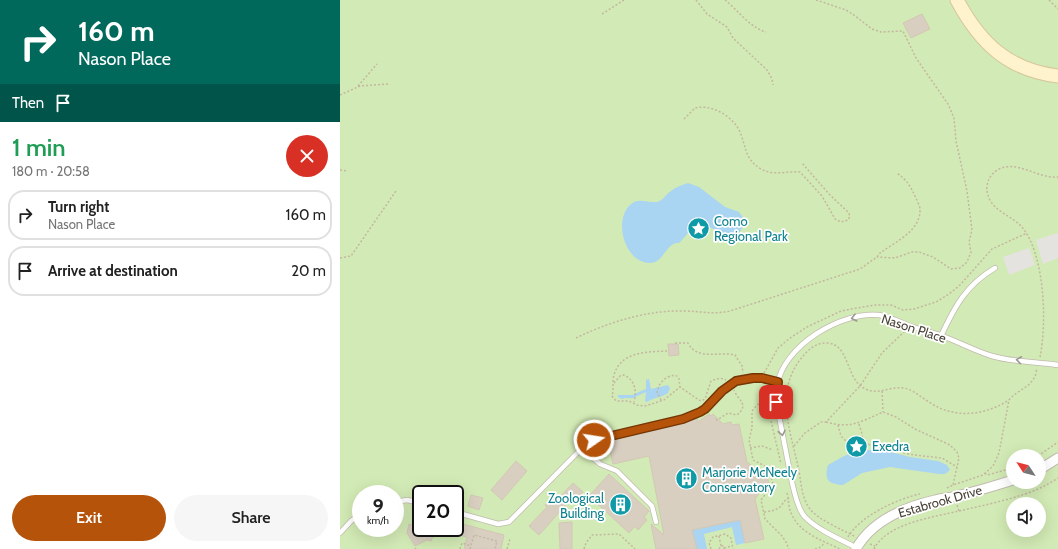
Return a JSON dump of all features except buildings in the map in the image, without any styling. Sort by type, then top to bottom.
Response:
[{"type":"main road","points":[[957,0],[973,27],[994,50],[1018,65],[1034,71],[1058,76]]},
{"type":"street","points":[[1046,466],[1058,458]]},
{"type":"street","name":"Estabrook Drive","points":[[858,546],[874,527],[893,514],[914,505],[955,497],[1006,482]]},
{"type":"lane","points":[[941,336],[963,296],[981,276],[995,268]]},
{"type":"lane","name":"Nason Place","points":[[858,546],[832,535],[812,523],[804,516],[799,508],[776,402],[778,382],[784,368],[791,356],[801,345],[817,333],[835,323],[860,316],[878,315],[892,318],[993,357],[1058,365]]},
{"type":"lane","points":[[594,440],[683,419],[700,412],[731,384],[744,379],[762,378],[778,382]]},
{"type":"lane","points":[[464,515],[498,524],[509,522],[582,448],[600,464],[617,471],[652,506],[656,522]]},
{"type":"lane","points":[[340,533],[352,520]]},
{"type":"path","points":[[602,14],[624,0]]},
{"type":"path","points":[[696,0],[707,14],[727,27],[733,38],[768,70],[773,85]]},
{"type":"path","points":[[725,0],[753,25],[766,32]]},
{"type":"path","points":[[816,0],[846,10],[872,30],[885,32],[903,31],[916,58],[948,104],[954,118],[956,141],[967,191],[972,230],[969,242],[971,252],[967,262],[960,268],[951,269],[933,256],[919,252],[912,252],[895,258],[877,257]]},
{"type":"path","points":[[1049,0],[1058,9]]},
{"type":"path","points":[[356,88],[377,64]]},
{"type":"path","points":[[340,96],[360,86],[388,84]]},
{"type":"path","points":[[684,119],[695,108],[706,106],[717,110],[739,130],[747,156],[756,166],[771,173],[788,171],[800,172],[822,196],[835,219],[841,222],[848,220],[850,216],[848,212],[829,194],[802,163]]},
{"type":"path","points":[[875,546],[858,546],[809,508],[804,497],[785,399],[792,371],[798,361],[807,352],[822,342],[830,343],[836,345],[841,350],[854,379],[860,386],[870,390],[882,391],[902,388],[920,395],[941,409],[954,413],[971,414],[995,409],[1009,400],[1015,393],[1025,388],[1034,378],[1039,363],[1044,299],[1039,268],[1027,233],[1012,218],[994,206],[989,199],[986,189],[988,180],[992,174],[999,169],[1008,167],[1017,167],[1037,174],[1058,177]]},
{"type":"path","points":[[340,170],[348,171]]},
{"type":"path","points":[[576,338],[604,325],[651,314],[684,311],[711,314],[730,311],[860,269],[911,231],[918,222],[920,209],[918,203],[909,184],[897,173]]},
{"type":"path","points":[[340,258],[352,256],[396,191]]},
{"type":"path","points":[[782,468],[762,378],[778,348],[807,326],[841,311],[875,305],[891,305],[903,310],[914,309],[936,302],[959,286],[992,249],[1027,233]]},
{"type":"path","points":[[794,446],[805,433],[817,425],[826,422],[860,386],[882,353],[911,326]]},
{"type":"path","points":[[675,343],[688,343],[700,354],[709,355],[719,353],[735,355],[742,366],[744,379]]},
{"type":"path","points":[[667,351],[632,354],[620,364],[615,371],[613,377],[614,383],[612,396],[616,401],[629,400],[641,406],[667,398],[680,387]]},
{"type":"path","points":[[614,383],[620,376],[624,375],[630,378],[635,387],[636,397],[633,403]]},
{"type":"path","points":[[661,400],[657,392],[661,382],[674,375],[678,377],[680,381],[680,387]]},
{"type":"path","points":[[680,387],[701,401],[705,399],[711,381],[716,379],[724,379],[731,384],[735,394],[742,401],[742,409],[737,416],[728,413],[717,420],[716,419]]},
{"type":"path","points":[[882,391],[883,412]]},
{"type":"path","points":[[766,400],[752,410],[753,422],[750,448],[753,460],[769,468],[773,484],[761,500],[765,519],[782,536],[789,549]]},
{"type":"path","points":[[826,422],[838,425],[858,424],[883,412],[896,417],[915,429],[950,445],[956,452],[959,458],[953,485],[985,473],[998,459],[1009,400]]},
{"type":"path","points":[[858,424],[863,441]]},
{"type":"path","points":[[838,425],[841,436],[849,444],[854,440],[863,441],[872,446],[914,455],[942,458],[958,467]]},
{"type":"path","points":[[1046,450],[1058,442]]},
{"type":"path","points":[[750,448],[762,446],[773,450]]},
{"type":"path","points":[[985,473],[988,475],[1006,470]]},
{"type":"path","points":[[768,477],[783,474],[784,480]]},
{"type":"path","points":[[874,549],[875,546],[886,536],[924,518],[959,511],[1024,494],[1044,487],[1058,478]]},
{"type":"path","points":[[787,492],[791,514],[795,521],[807,532],[840,549]]},
{"type":"path","points":[[764,512],[775,510],[788,498]]},
{"type":"path","points":[[470,549],[474,534],[497,541],[495,549]]},
{"type":"path","points":[[584,549],[586,543],[592,535],[618,534],[635,549]]},
{"type":"path","points":[[711,549],[709,543],[713,537],[725,534],[731,538],[733,549]]},
{"type":"path","points":[[815,549],[819,548],[832,535]]},
{"type":"path","points":[[719,536],[721,546],[719,549]]},
{"type":"path","points":[[507,549],[510,539]]},
{"type":"path","points":[[460,549],[462,543],[471,546]]},
{"type":"path","points":[[721,546],[724,548],[732,546]]},
{"type":"green space","name":"Como Regional Park","points":[[340,0],[1058,0],[1058,549],[340,549]]},
{"type":"shaded area","points":[[1058,233],[1058,258],[1043,264],[1036,240]]},
{"type":"shaded area","points":[[1029,248],[1035,265],[1009,275],[1003,257]]},
{"type":"water","points":[[688,183],[699,187],[725,207],[739,212],[745,220],[740,231],[735,236],[724,236],[706,225],[700,224],[691,229],[679,243],[671,246],[659,260],[650,263],[641,261],[628,249],[624,240],[622,221],[625,212],[630,205],[636,201],[657,202],[663,199],[669,192]]},
{"type":"water","points":[[649,379],[651,389],[668,385],[670,388],[668,393],[647,402],[645,401],[646,392],[633,398],[622,399],[618,397],[618,395],[632,395],[646,389],[646,380]]},
{"type":"water","points":[[859,450],[883,450],[910,457],[938,461],[947,465],[950,470],[945,474],[939,474],[890,467],[862,473],[843,485],[834,484],[828,480],[828,465]]},
{"type":"water","points":[[737,503],[745,543],[736,545],[732,527],[704,534],[707,549],[697,549],[690,521],[696,520],[698,529],[734,521]]},
{"type":"place","name":"Como Regional Park","points":[[699,228]]},
{"type":"place","name":"Exedra","points":[[857,446]]},
{"type":"place","name":"Marjorie McNeely Conservatory","points":[[686,479]]},
{"type":"place","name":"Zoological Building","points":[[620,505]]},
{"type":"route","points":[[594,440],[683,419],[705,409],[731,384],[744,379],[762,378],[778,382],[776,402]]}]
